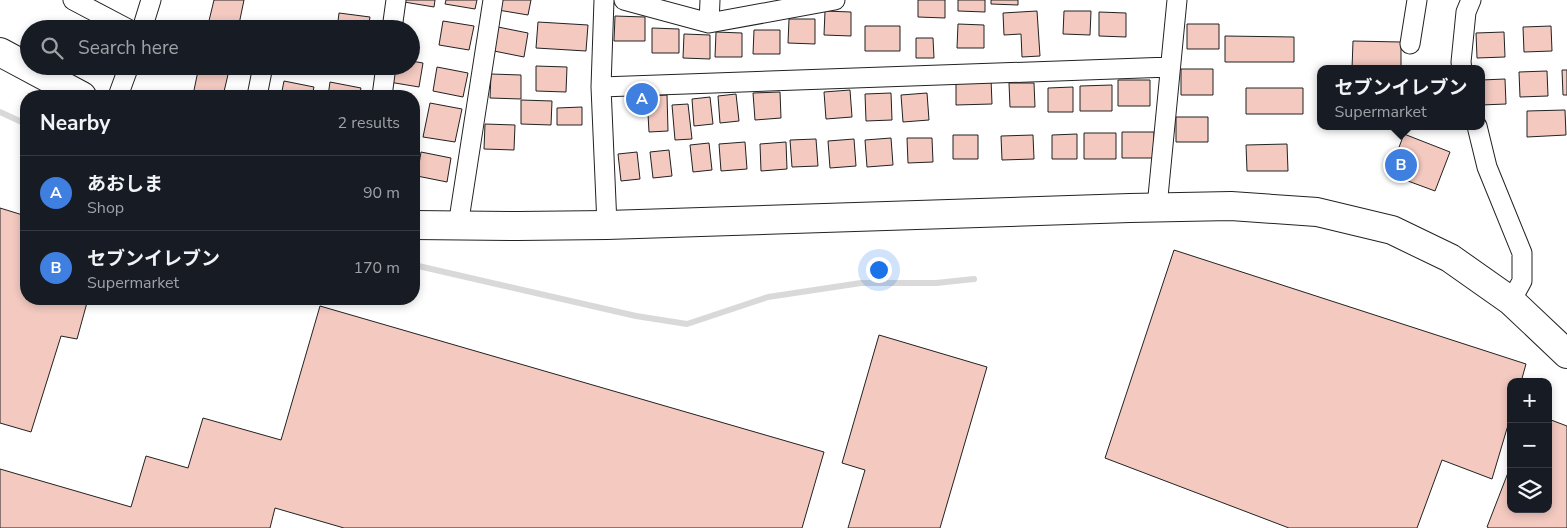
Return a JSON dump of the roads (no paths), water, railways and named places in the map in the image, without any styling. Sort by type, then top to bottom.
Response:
[{"type":"street","points":[[73,0],[111,20]]},
{"type":"street","points":[[145,20],[151,0]]},
{"type":"street","points":[[393,20],[396,0]]},
{"type":"street","points":[[458,226],[492,0]]},
{"type":"street","points":[[604,0],[601,87],[607,225]]},
{"type":"street","points":[[624,0],[710,23],[829,1]]},
{"type":"street","points":[[710,0],[710,23]]},
{"type":"street","points":[[1157,207],[1177,0]]},
{"type":"street","points":[[1410,44],[1417,0]]},
{"type":"street","points":[[1461,65],[1466,12],[1471,0]]},
{"type":"street","points":[[0,52],[20,63]]},
{"type":"street","points":[[601,87],[1170,67]]},
{"type":"street","points":[[43,75],[71,90]]},
{"type":"street","points":[[120,90],[126,75]]},
{"type":"street","points":[[258,90],[261,75]]},
{"type":"street","points":[[383,90],[385,75]]},
{"type":"street","points":[[1478,130],[1487,167],[1522,253],[1522,281],[1511,301]]},
{"type":"street","points":[[420,225],[607,225],[1157,207],[1231,206],[1310,212],[1392,230],[1450,258],[1511,301],[1567,354]]},
{"type":"waterway","points":[[0,112],[20,121]]},
{"type":"waterway","points":[[420,266],[636,316],[687,324],[768,297],[861,283],[936,283],[974,279]]},
{"type":"place","name":"あおしま","points":[[642,99]]},
{"type":"place","name":"セブンイレブン","points":[[1401,165]]}]
